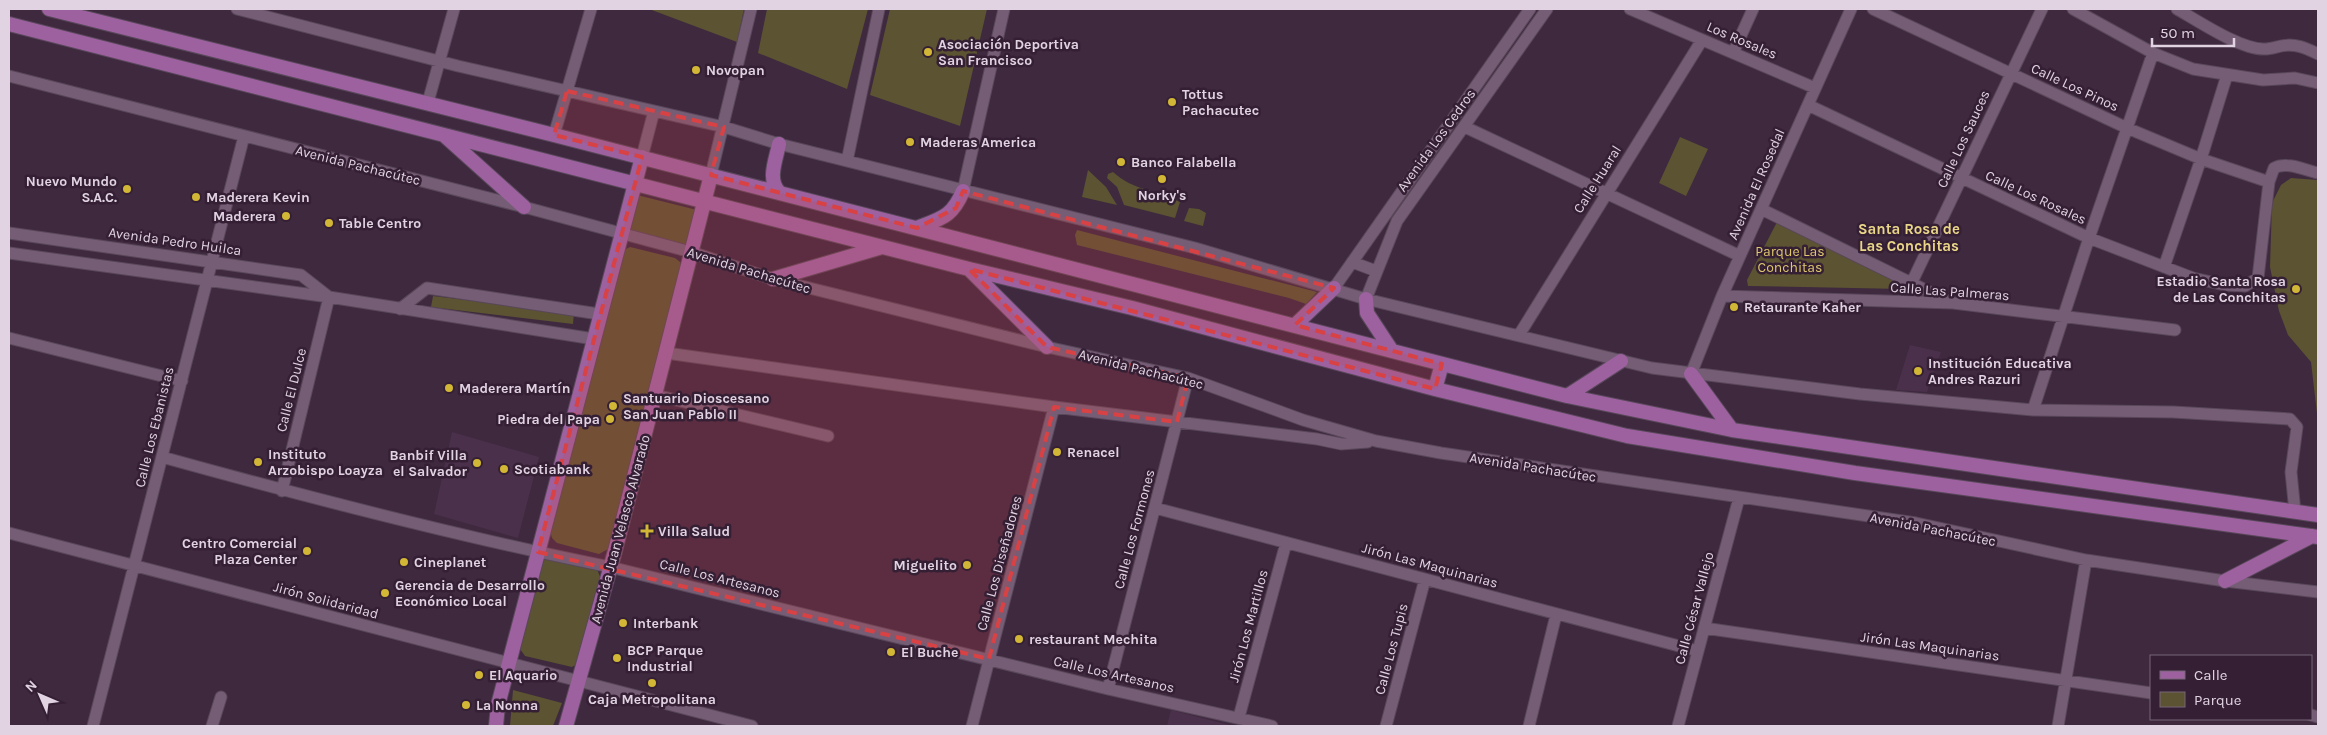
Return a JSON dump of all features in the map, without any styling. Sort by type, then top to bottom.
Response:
[{"type":"main road","points":[[50,9],[428,102],[1567,396],[1732,430],[2318,515]]},
{"type":"main road","points":[[9,24],[705,202],[1132,308],[1435,389],[1627,436],[1936,484],[2315,537]]},
{"type":"main road","points":[[442,134],[524,207]]},
{"type":"main road","points":[[779,144],[772,178],[774,186],[779,192]]},
{"type":"main road","points":[[496,726],[498,704],[599,314],[642,157]]},
{"type":"main road","name":"Avenida Juan Velasco Alvarado","points":[[566,726],[610,567],[711,175]]},
{"type":"main road","points":[[917,228],[944,217],[956,208],[963,191]]},
{"type":"main road","points":[[773,279],[884,246]]},
{"type":"main road","points":[[969,268],[1047,347]]},
{"type":"main road","points":[[1295,325],[1334,288]]},
{"type":"main road","points":[[1366,299],[1366,313],[1392,351]]},
{"type":"main road","points":[[1567,396],[1621,361]]},
{"type":"main road","points":[[1435,389],[1442,364]]},
{"type":"main road","points":[[1691,374],[1732,430]]},
{"type":"main road","points":[[1936,484],[1940,460]]},
{"type":"main road","points":[[2225,581],[2315,537]]},
{"type":"street","points":[[237,9],[439,61],[724,127],[779,144],[1160,239],[1334,288],[1366,299],[1652,368],[1860,394],[2033,410],[2173,412],[2290,419],[2295,422],[2296,427],[2291,472],[2294,512]]},
{"type":"street","points":[[428,102],[454,9]]},
{"type":"street","points":[[554,135],[591,9]]},
{"type":"street","name":"Avenida Juan Velasco Alvarado","points":[[711,175],[751,9]]},
{"type":"street","points":[[847,161],[879,9]]},
{"type":"street","points":[[963,191],[1004,9]]},
{"type":"street","name":"Avenida Los Cedros","points":[[1334,288],[1530,9]]},
{"type":"street","name":"Avenida Los Cedros","points":[[1366,299],[1397,220],[1548,9]]},
{"type":"street","name":"Los Rosales","points":[[1630,9],[1646,12],[1702,40],[1815,88]]},
{"type":"street","points":[[1733,53],[1753,9]]},
{"type":"street","name":"Avenida El Rosedal","points":[[1691,374],[1722,296],[1851,9]]},
{"type":"street","name":"Calle Los Pinos","points":[[1873,9],[2127,128],[2201,160],[2269,182]]},
{"type":"street","name":"Calle Los Sauces","points":[[1912,282],[2042,9]]},
{"type":"street","points":[[2073,9],[2153,53],[2193,69],[2263,80],[2296,78],[2318,83]]},
{"type":"street","points":[[2177,9],[2224,36],[2249,45],[2265,49],[2284,45],[2301,46],[2318,54]]},
{"type":"street","name":"Calle Huaral","points":[[1519,335],[1702,40]]},
{"type":"street","points":[[2033,410],[2088,238],[2153,53]]},
{"type":"street","points":[[2164,267],[2201,160],[2227,75]]},
{"type":"street","name":"Avenida Pachacútec","points":[[9,76],[524,207],[691,252],[773,279],[1047,347],[1188,378],[1304,420],[1376,441],[1441,453],[1739,498],[1916,522],[2086,560],[2225,581],[2318,592]]},
{"type":"street","name":"Calle Los Rosales","points":[[1808,105],[2088,238],[2193,278],[2225,285],[2245,286],[2258,278],[2269,182]]},
{"type":"street","points":[[642,157],[654,111]]},
{"type":"street","points":[[1465,127],[1740,256]]},
{"type":"street","name":"Calle Los Ebanistas","points":[[93,726],[244,136]]},
{"type":"street","points":[[2269,182],[2274,168],[2281,165],[2318,173]]},
{"type":"street","points":[[1761,209],[1953,303]]},
{"type":"street","name":"Avenida Pedro Huilca","points":[[9,233],[301,275],[329,298]]},
{"type":"street","points":[[9,253],[594,338]]},
{"type":"street","points":[[1352,262],[1376,271]]},
{"type":"street","points":[[400,309],[427,288],[599,314]]},
{"type":"street","name":"Calle Las Palmeras","points":[[1722,296],[1953,303],[2175,330]]},
{"type":"street","name":"Calle El Dulce","points":[[282,490],[329,298]]},
{"type":"street","points":[[9,338],[182,381]]},
{"type":"street","points":[[666,354],[1054,407],[1317,439],[1341,444],[1376,441]]},
{"type":"street","name":"Calle Los Formones","points":[[1108,688],[1188,378]]},
{"type":"street","points":[[655,395],[828,436]]},
{"type":"street","name":"Calle Los Diseñadores","points":[[972,726],[1054,407]]},
{"type":"street","name":"Calle Los Artesanos","points":[[162,458],[282,490],[538,552],[610,567],[1272,726]]},
{"type":"street","name":"Calle César Vallejo","points":[[1678,726],[1739,498]]},
{"type":"street","name":"Jirón Las Maquinarias","points":[[1155,508],[1698,651]]},
{"type":"street","name":"Jirón Solidaridad","points":[[9,533],[752,726]]},
{"type":"street","name":"Jirón Los Martillos","points":[[1238,717],[1286,543]]},
{"type":"street","points":[[2058,726],[2086,560]]},
{"type":"street","name":"Calle Los Tupis","points":[[1386,726],[1426,580]]},
{"type":"street","points":[[1529,726],[1556,615]]},
{"type":"street","name":"Jirón Las Maquinarias","points":[[1704,628],[2150,693]]},
{"type":"street","points":[[212,726],[221,697]]},
{"type":"street","points":[[492,726],[498,704]]},
{"type":"highlighted area","points":[[567,91],[724,127],[711,175],[917,228],[956,208],[963,191],[1334,288],[1295,325],[1442,364],[1435,389],[969,269],[1047,347],[1188,378],[1177,422],[1054,407],[989,659],[538,552],[642,157],[554,135]]},
{"type":"shaded area","name":"Institución Educativa Andres Razuri","points":[[1910,345],[1941,352],[1927,392],[1896,390]]},
{"type":"shaded area","points":[[452,432],[539,457],[518,538],[434,514]]},
{"type":"shaded area","points":[[1171,710],[1233,726],[1167,726]]},
{"type":"green space","points":[[649,9],[744,9],[737,42]]},
{"type":"green space","points":[[767,9],[868,9],[847,89],[758,53]]},
{"type":"green space","name":"Asociación Deportiva San Francisco","points":[[890,9],[987,9],[960,126],[870,95]]},
{"type":"green space","points":[[1680,137],[1708,149],[1686,196],[1659,183]]},
{"type":"green space","points":[[1088,170],[1106,187],[1117,205],[1082,197]]},
{"type":"green space","points":[[1113,172],[1129,183],[1180,202],[1175,218],[1124,205],[1117,187],[1107,178],[1108,174]]},
{"type":"green space","name":"Estadio Santa Rosa de Las Conchitas","points":[[2291,178],[2318,180],[2318,422],[2311,362],[2288,335],[2279,311],[2270,267],[2272,203],[2281,185]]},
{"type":"green space","points":[[637,195],[697,210],[688,246],[627,231]]},
{"type":"green space","points":[[1189,208],[1199,209],[1206,213],[1203,226],[1184,221]]},
{"type":"green space","name":"Parque Las Conchitas","points":[[1777,222],[1905,283],[1902,289],[1748,286],[1747,280]]},
{"type":"green space","points":[[1077,230],[1317,292],[1306,304],[1289,298],[1077,245],[1075,235]]},
{"type":"green space","points":[[630,247],[675,258],[680,262],[681,270],[610,548],[599,554],[557,543],[552,538],[550,531],[624,250]]},
{"type":"green space","points":[[433,296],[574,313],[573,324],[431,307]]},
{"type":"green space","points":[[546,558],[597,569],[601,579],[577,664],[572,667],[525,656],[520,649],[540,565]]},
{"type":"green space","points":[[513,690],[562,703],[553,726],[510,726]]},
{"type":"place","name":"Asociación Deportiva San Francisco","points":[[928,52]]},
{"type":"place","name":"Novopan","points":[[696,70]]},
{"type":"place","name":"Tottus Pachacutec","points":[[1172,102]]},
{"type":"place","name":"Maderas America","points":[[910,142]]},
{"type":"place","name":"Banco Falabella","points":[[1121,162]]},
{"type":"place","name":"Norky's","points":[[1162,179]]},
{"type":"place","name":"Nuevo Mundo S.A.C.","points":[[127,189]]},
{"type":"place","name":"Maderera Kevin","points":[[196,197]]},
{"type":"place","name":"Maderera","points":[[286,216]]},
{"type":"place","name":"Table Centro","points":[[329,223]]},
{"type":"place","name":"Estadio Santa Rosa de Las Conchitas","points":[[2296,289]]},
{"type":"place","name":"Retaurante Kaher","points":[[1734,307]]},
{"type":"place","name":"Institución Educativa Andres Razuri","points":[[1918,371]]},
{"type":"place","name":"Maderera Martín","points":[[449,388]]},
{"type":"place","name":"Santuario Dioscesano San Juan Pablo II","points":[[613,406]]},
{"type":"place","name":"Piedra del Papa","points":[[610,419]]},
{"type":"place","name":"Renacel","points":[[1057,452]]},
{"type":"place","name":"Instituto Arzobispo Loayza","points":[[258,462]]},
{"type":"place","name":"Banbif Villa el Salvador","points":[[477,463]]},
{"type":"place","name":"Scotiabank","points":[[504,469]]},
{"type":"place","name":"Villa Salud","points":[[647,531]]},
{"type":"place","name":"Centro Comercial Plaza Center","points":[[307,551]]},
{"type":"place","name":"Cineplanet","points":[[404,562]]},
{"type":"place","name":"Miguelito","points":[[967,565]]},
{"type":"place","name":"Gerencia de Desarrollo Económico Local","points":[[385,593]]},
{"type":"place","name":"Interbank","points":[[623,623]]},
{"type":"place","name":"restaurant Mechita","points":[[1019,639]]},
{"type":"place","name":"El Buche","points":[[891,652]]},
{"type":"place","name":"BCP Parque Industrial","points":[[617,658]]},
{"type":"place","name":"El Aquario","points":[[479,675]]},
{"type":"place","name":"Caja Metropolitana","points":[[652,683]]},
{"type":"place","name":"La Nonna","points":[[466,705]]},
{"type":"district","name":"Santa Rosa de Las Conchitas","points":[[1909,238]]}]
